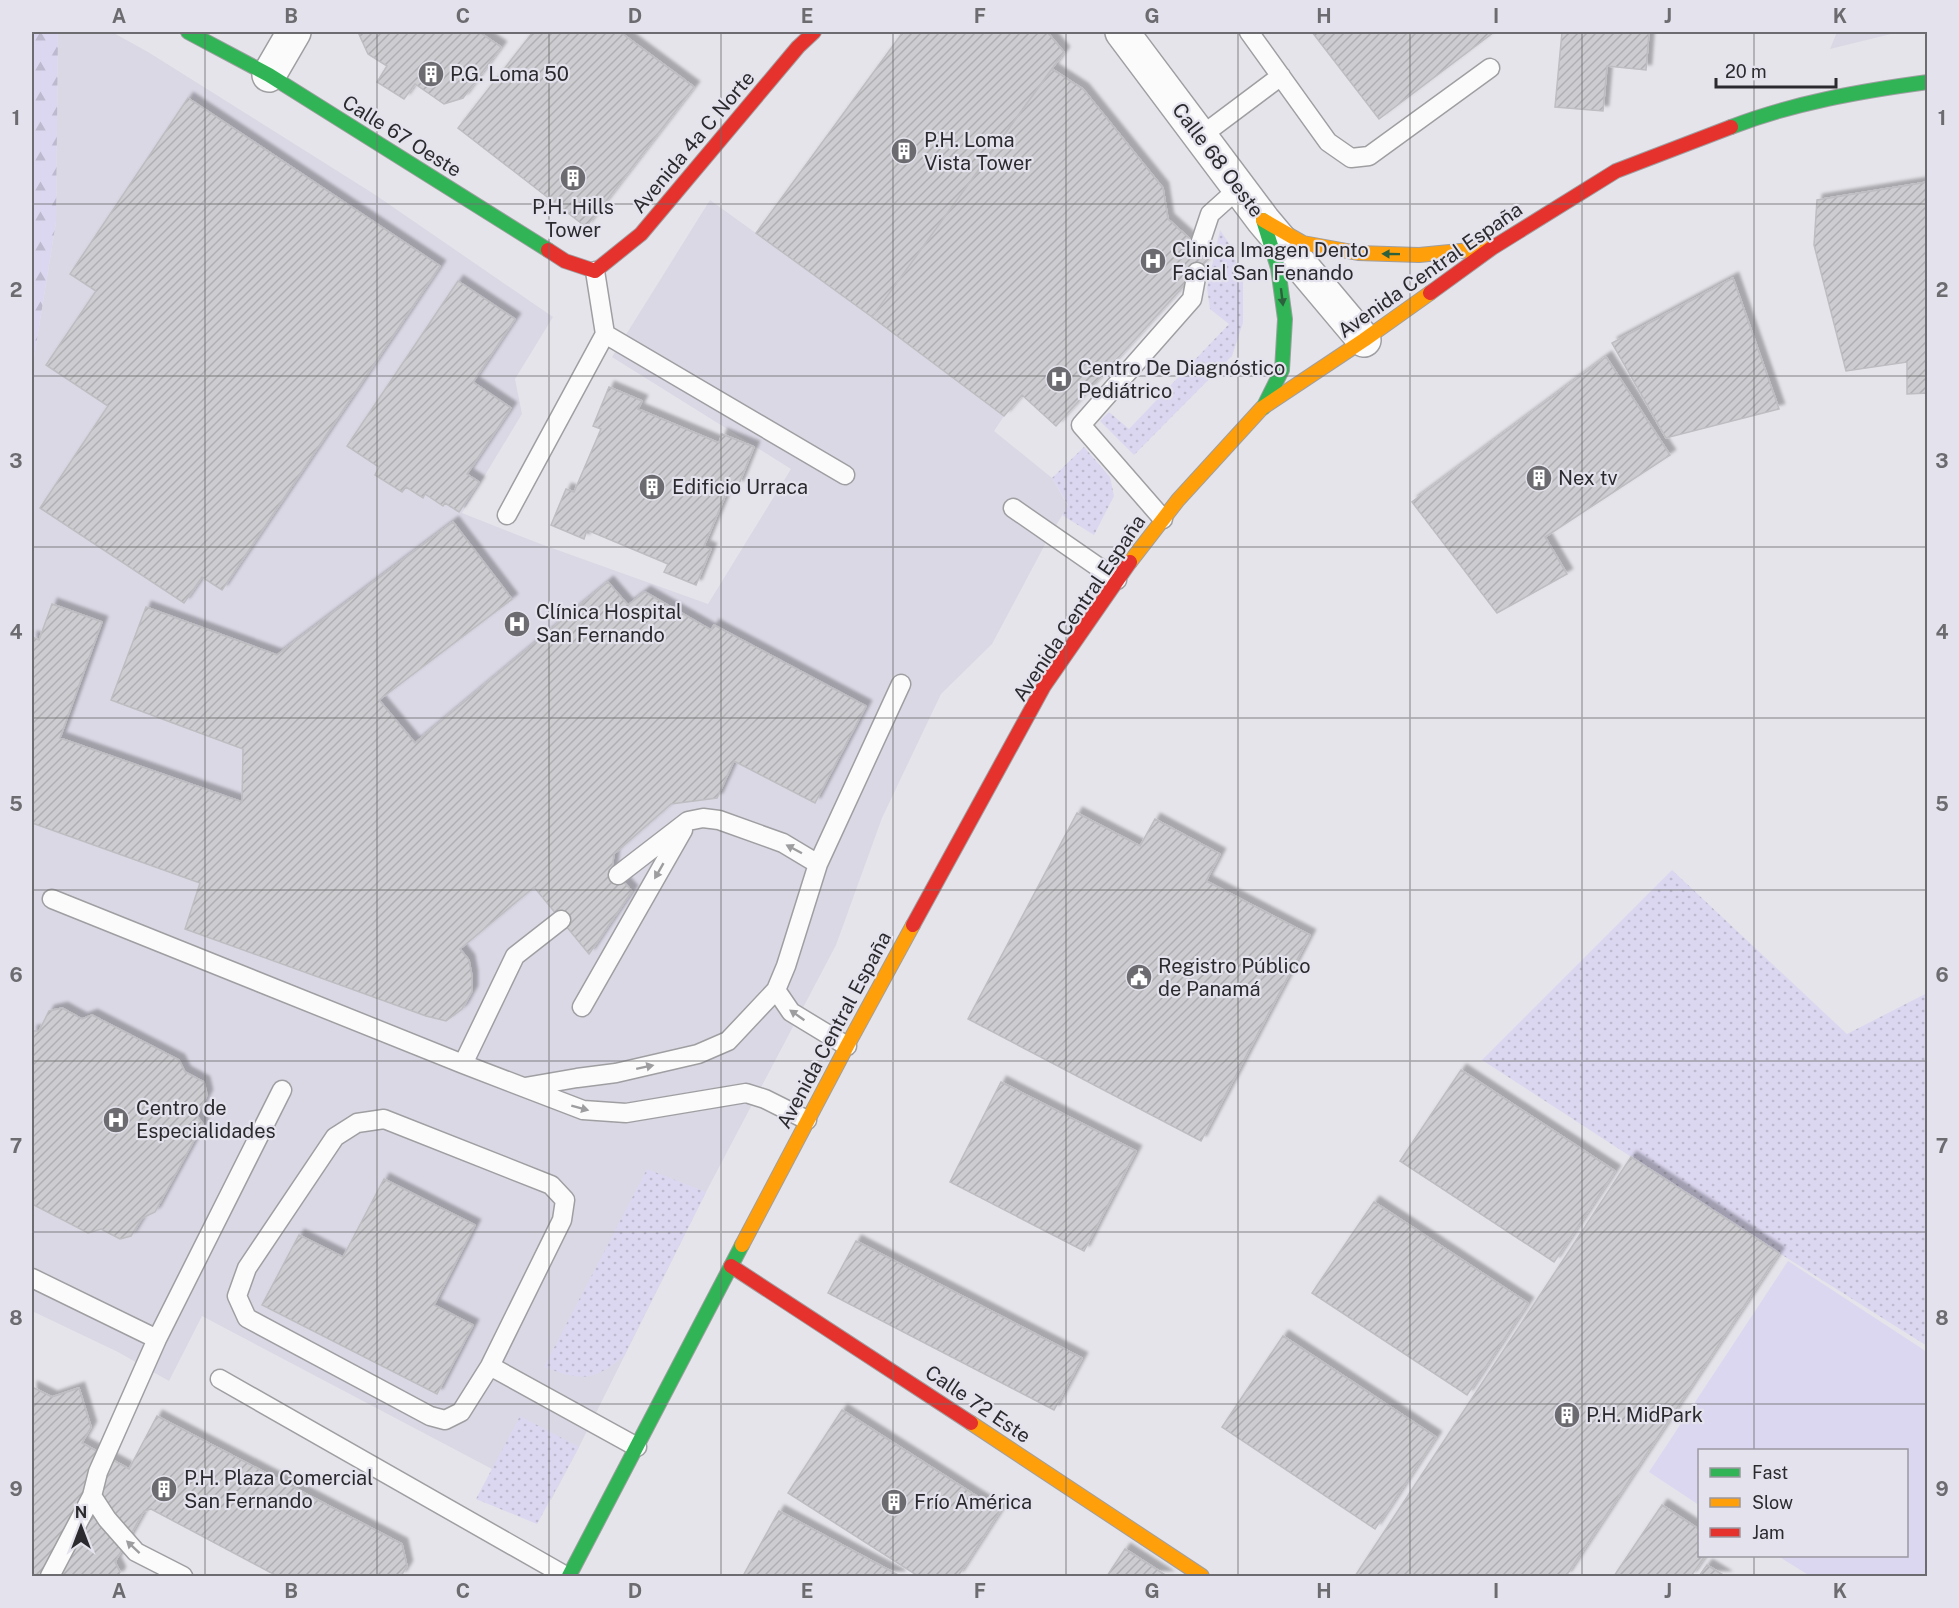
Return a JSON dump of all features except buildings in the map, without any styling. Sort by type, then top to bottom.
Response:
[{"type":"main road","name":"Calle 67 Oeste","points":[[188,32],[269,75],[565,261],[595,271]]},
{"type":"main road","name":"Avenida 4a C Norte","points":[[595,271],[641,234],[798,47],[814,32]]},
{"type":"main road","name":"Avenida Central España","points":[[567,1576],[637,1447],[807,1120],[1044,686],[1117,580],[1178,500],[1262,408],[1364,340],[1492,248],[1616,171],[1771,112],[1889,87],[1928,82]]},
{"type":"main road","points":[[1263,220],[1303,243],[1358,253],[1419,255],[1492,248]]},
{"type":"main road","points":[[1262,408],[1282,370],[1285,319],[1278,268],[1263,220]]},
{"type":"main road","name":"Calle 72 Este","points":[[731,1266],[1202,1576]]},
{"type":"street","points":[[269,75],[294,32]]},
{"type":"street","name":"Calle 68 Oeste","points":[[1122,32],[1263,220],[1364,340]]},
{"type":"lane","points":[[1249,32],[1328,142],[1351,158],[1370,156],[1490,68]]},
{"type":"lane","points":[[1201,136],[1281,76]]},
{"type":"lane","points":[[1199,247],[1210,214],[1239,188]]},
{"type":"lane","points":[[507,515],[604,334],[595,271]]},
{"type":"lane","points":[[1163,519],[1081,425],[1191,300],[1197,272]]},
{"type":"lane","points":[[604,334],[846,474]]},
{"type":"lane","points":[[1013,508],[1117,580]]},
{"type":"lane","points":[[525,1088],[577,1077],[616,1073],[698,1054],[728,1041],[776,990],[786,966],[818,864],[901,684]]},
{"type":"lane","points":[[618,875],[688,821],[703,818],[719,820],[783,843],[818,864]]},
{"type":"lane","points":[[582,1007],[688,821]]},
{"type":"lane","points":[[52,898],[583,1110],[626,1113],[746,1093],[765,1099],[807,1120]]},
{"type":"lane","points":[[463,1064],[514,956],[561,920]]},
{"type":"lane","points":[[776,990],[791,1012],[847,1046]]},
{"type":"lane","points":[[50,1576],[92,1496],[98,1472],[157,1339],[282,1090]]},
{"type":"lane","points":[[384,1119],[551,1185],[565,1200],[562,1220],[490,1366],[461,1412],[445,1420],[430,1416],[247,1318],[237,1296],[247,1268],[335,1137],[357,1123],[384,1119]]},
{"type":"lane","points":[[32,1278],[157,1339]]},
{"type":"lane","points":[[490,1366],[637,1447]]},
{"type":"lane","points":[[220,1379],[567,1576]]},
{"type":"lane","points":[[92,1496],[107,1519],[136,1552],[183,1576]]},
{"type":"shaded area","name":"Clínica Hospital San Fernando","points":[[58,32],[112,32],[148,52],[374,194],[553,317],[515,379],[522,414],[462,513],[708,604],[791,469],[612,357],[710,200],[1004,416],[994,431],[1052,478],[1068,506],[992,644],[941,694],[882,818],[836,945],[706,1192],[551,1500],[202,1316],[169,1381],[118,1352],[32,1311],[32,370],[56,222]]},
{"type":"shaded area","points":[[1837,32],[1899,32],[1830,49]]},
{"type":"green space","points":[[32,32],[58,32],[56,222],[32,370]]},
{"type":"green space","points":[[1220,230],[1230,245],[1243,281],[1243,323],[1232,356],[1134,455],[1100,421],[1109,412],[1129,429],[1229,324],[1210,309],[1207,288]]},
{"type":"green space","points":[[1084,447],[1110,477],[1114,496],[1094,535],[1062,515],[1068,505],[1052,478]]},
{"type":"green space","points":[[1672,870],[1847,1034],[1927,993],[1927,1346],[1482,1060]]},
{"type":"green space","points":[[647,1169],[706,1192],[624,1356],[595,1375],[577,1377],[544,1367]]},
{"type":"green space","points":[[1788,1261],[1927,1352],[1927,1576],[1810,1576],[1780,1557],[1908,1557],[1908,1449],[1698,1449],[1698,1504],[1649,1472]]},
{"type":"green space","points":[[520,1416],[579,1447],[537,1524],[476,1499]]},
{"type":"traffic: fast","points":[[188,32],[269,75],[548,250]]},
{"type":"traffic: fast","points":[[1731,127],[1779,111],[1828,99],[1928,82]]},
{"type":"traffic: fast","points":[[1263,220],[1278,268],[1285,319],[1282,370],[1263,408]]},
{"type":"traffic: fast","points":[[569,1576],[742,1245]]},
{"type":"traffic: slow","points":[[1263,220],[1303,243],[1358,253],[1419,255],[1491,248]]},
{"type":"traffic: slow","points":[[1130,562],[1178,500],[1262,408],[1430,293]]},
{"type":"traffic: slow","points":[[742,1245],[913,925]]},
{"type":"traffic: slow","points":[[971,1423],[1202,1576]]},
{"type":"traffic: jam","points":[[548,250],[565,261],[595,271],[641,234],[798,47],[814,32]]},
{"type":"traffic: jam","points":[[1430,293],[1492,248],[1616,171],[1731,127]]},
{"type":"traffic: jam","points":[[913,925],[1044,686],[1130,562]]},
{"type":"traffic: jam","points":[[731,1266],[971,1423]]},
{"type":"place","name":"P.G. Loma 50","points":[[431,74]]},
{"type":"place","name":"P.H. Loma Vista Tower","points":[[904,151]]},
{"type":"place","name":"P.H. Hills Tower","points":[[573,178]]},
{"type":"place","name":"Clinica Imagen Dento Facial San Fenando","points":[[1153,261]]},
{"type":"place","name":"Centro De Diagnóstico Pediátrico","points":[[1059,379]]},
{"type":"place","name":"Nex tv","points":[[1539,478]]},
{"type":"place","name":"Edificio Urraca","points":[[652,487]]},
{"type":"place","name":"Clínica Hospital San Fernando","points":[[517,624]]},
{"type":"place","name":"Registro Público de Panamá","points":[[1139,977]]},
{"type":"place","name":"Centro de Especialidades","points":[[116,1120]]},
{"type":"place","name":"P.H. MidPark","points":[[1567,1415]]},
{"type":"place","name":"P.H. Plaza Comercial San Fernando","points":[[164,1489]]},
{"type":"place","name":"Frío América","points":[[894,1502]]}]
